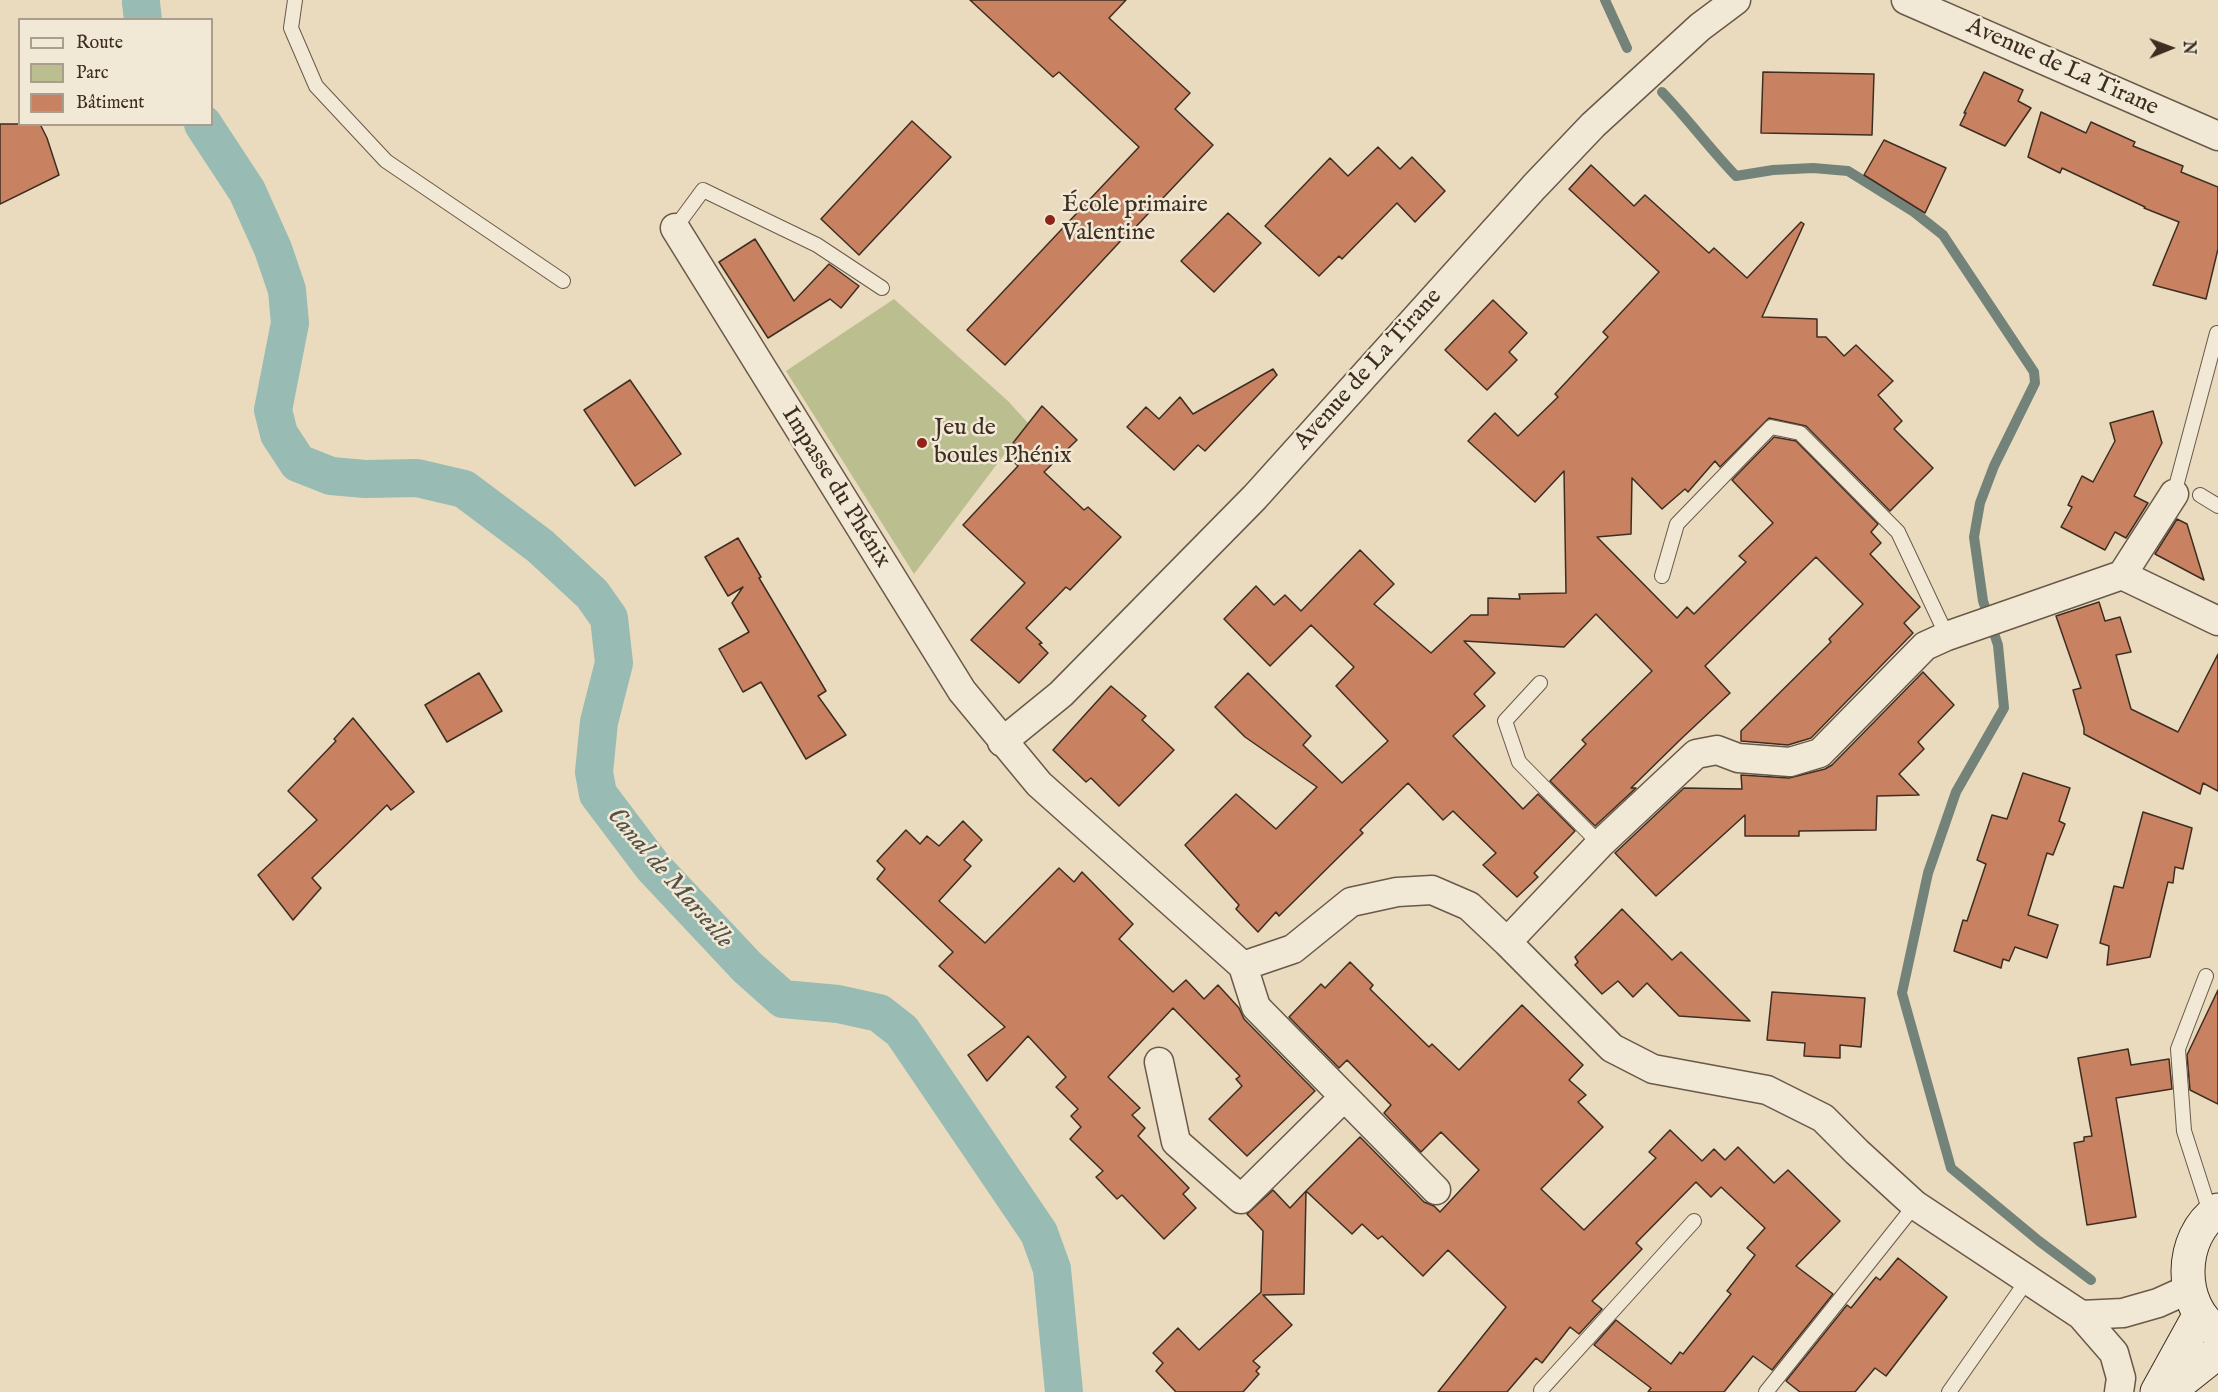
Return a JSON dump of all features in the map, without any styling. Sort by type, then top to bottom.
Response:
[{"type":"main road","points":[[2157,1392],[2202,1311],[2188,1262],[2195,1236],[2215,1213]]},
{"type":"main road","points":[[2168,1392],[2218,1352]]},
{"type":"street","name":"Avenue de La Tirane","points":[[1002,742],[1061,694],[1255,496],[1534,187],[1593,125],[1700,27],[1736,0]]},
{"type":"street","name":"Avenue de La Tirane","points":[[1906,0],[2218,136]]},
{"type":"street","name":"Impasse du Phénix","points":[[675,228],[962,691],[1039,784],[1243,966]]},
{"type":"street","points":[[1508,942],[1600,844],[1696,754],[1718,750],[1737,758],[1790,762],[1820,753],[1925,646],[2007,614],[2122,575],[2187,495]]},
{"type":"street","points":[[2122,575],[2218,621]]},
{"type":"street","points":[[1436,1190],[1256,1007],[1243,966],[1293,949],[1351,902],[1397,892],[1432,890],[1469,906],[1508,942],[1612,1048],[1653,1069],[1767,1090],[1823,1118],[1915,1205],[2081,1315],[2114,1353],[2121,1378],[2120,1392]]},
{"type":"street","points":[[1159,1062],[1176,1142],[1241,1199],[1344,1097]]},
{"type":"street","points":[[2081,1315],[2123,1313],[2158,1303],[2202,1311]]},
{"type":"lane","points":[[295,0],[291,28],[316,86],[386,161],[563,281]]},
{"type":"lane","points":[[675,228],[703,190],[817,245],[882,288]]},
{"type":"lane","points":[[2217,333],[2187,495],[2218,506]]},
{"type":"lane","points":[[1662,576],[1677,524],[1771,427],[1800,433],[1898,532],[1947,636]]},
{"type":"lane","points":[[1540,683],[1505,721],[1519,762],[1600,844]]},
{"type":"lane","points":[[2206,976],[2178,1049],[2184,1131],[2215,1213]]},
{"type":"lane","points":[[1766,1392],[1915,1205]]},
{"type":"lane","points":[[1538,1391],[1694,1221]]},
{"type":"lane","points":[[1949,1392],[2028,1279]]},
{"type":"green space","name":"Jeu de boules Phénix","points":[[894,299],[1008,401],[1028,423],[914,574],[786,371]]},
{"type":"building","points":[[970,0],[1126,0],[1109,18],[1190,93],[1175,109],[1213,145],[1005,365],[967,330],[1139,147],[1059,72],[1053,77]]},
{"type":"building","points":[[1763,72],[1874,74],[1872,135],[1761,133]]},
{"type":"building","points":[[1984,72],[2023,90],[2018,101],[2031,108],[2005,146],[1960,125]]},
{"type":"building","points":[[2041,112],[2086,133],[2091,122],[2135,142],[2133,146],[2183,166],[2181,172],[2218,187],[2218,249],[2206,299],[2153,285],[2179,222],[2144,208],[2062,168],[2060,173],[2028,157]]},
{"type":"building","points":[[912,121],[951,157],[859,255],[821,219]]},
{"type":"building","points":[[0,124],[41,126],[59,175],[0,204]]},
{"type":"building","points":[[1884,140],[1946,168],[1925,213],[1864,175]]},
{"type":"building","points":[[1378,147],[1400,169],[1412,157],[1445,191],[1415,222],[1397,203],[1342,259],[1339,256],[1319,276],[1265,226],[1330,158],[1348,176]]},
{"type":"building","points":[[1591,165],[1634,206],[1645,195],[1709,253],[1714,248],[1747,278],[1801,222],[1804,224],[1762,317],[1817,319],[1817,337],[1826,337],[1844,356],[1856,345],[1893,381],[1878,395],[1902,421],[1894,429],[1933,468],[1890,511],[1806,426],[1769,418],[1720,467],[1715,461],[1688,492],[1685,489],[1662,509],[1632,478],[1631,534],[1597,537],[1677,618],[1687,607],[1694,614],[1746,562],[1739,556],[1773,523],[1732,480],[1774,437],[1796,441],[1878,524],[1871,532],[1881,543],[1870,554],[1920,607],[1904,623],[1913,633],[1811,738],[1788,745],[1741,741],[1741,731],[1831,642],[1829,639],[1863,604],[1816,557],[1705,666],[1730,693],[1631,788],[1636,788],[1595,826],[1550,781],[1586,744],[1582,740],[1652,671],[1596,614],[1564,647],[1464,641],[1495,673],[1474,694],[1485,706],[1453,736],[1523,809],[1538,794],[1575,831],[1534,873],[1538,877],[1517,897],[1483,865],[1496,853],[1453,811],[1443,820],[1408,783],[1360,830],[1363,833],[1279,916],[1276,912],[1258,932],[1236,909],[1239,905],[1185,845],[1236,794],[1276,829],[1317,787],[1245,737],[1215,707],[1248,673],[1311,736],[1303,745],[1342,783],[1388,741],[1336,686],[1354,667],[1311,625],[1270,666],[1224,619],[1256,586],[1274,605],[1285,595],[1301,611],[1360,550],[1394,584],[1374,604],[1431,653],[1471,615],[1488,615],[1488,598],[1520,599],[1519,594],[1566,593],[1564,471],[1535,502],[1468,441],[1495,413],[1518,436],[1558,397],[1555,394],[1608,337],[1603,332],[1659,272],[1569,189]]},
{"type":"building","points":[[1228,213],[1261,243],[1214,292],[1181,261]]},
{"type":"building","points":[[755,239],[794,301],[829,264],[859,286],[841,308],[830,299],[768,338],[719,262]]},
{"type":"building","points":[[1493,300],[1527,333],[1509,352],[1517,360],[1487,390],[1445,350]]},
{"type":"building","points":[[1273,369],[1277,375],[1205,451],[1198,445],[1174,470],[1127,427],[1146,407],[1159,419],[1180,397],[1193,414]]},
{"type":"building","points":[[630,380],[681,454],[635,486],[584,410]]},
{"type":"building","points":[[1042,406],[1077,440],[1044,472],[1084,510],[1088,507],[1121,537],[1070,590],[1066,587],[1026,628],[1042,643],[1039,644],[1048,653],[1019,683],[971,640],[1025,583],[963,525],[1018,466],[1013,461],[1022,452],[1013,443]]},
{"type":"building","points":[[2153,411],[2162,443],[2134,496],[2148,503],[2126,538],[2115,532],[2105,550],[2061,527],[2072,507],[2068,505],[2082,476],[2093,482],[2115,441],[2110,423]]},
{"type":"building","points":[[2177,519],[2187,524],[2204,580],[2155,554]]},
{"type":"building","points":[[738,538],[826,691],[818,696],[846,735],[806,759],[761,682],[743,692],[719,649],[749,632],[732,603],[743,587],[728,596],[705,557]]},
{"type":"building","points":[[2099,602],[2105,621],[2120,617],[2131,652],[2116,655],[2131,709],[2178,732],[2218,654],[2218,791],[2203,783],[2200,794],[2084,734],[2073,690],[2081,688],[2056,616]]},
{"type":"building","points":[[1923,672],[1954,705],[1918,742],[1924,749],[1899,774],[1919,795],[1877,796],[1876,830],[1799,831],[1799,836],[1745,836],[1745,815],[1656,896],[1615,853],[1684,788],[1742,789],[1741,775],[1789,778],[1825,769],[1832,765]]},
{"type":"building","points":[[479,673],[502,711],[447,742],[425,705]]},
{"type":"building","points":[[1111,686],[1146,716],[1142,720],[1174,750],[1119,806],[1091,778],[1086,782],[1053,750]]},
{"type":"building","points":[[353,718],[414,792],[391,810],[387,805],[312,878],[321,888],[293,920],[258,875],[317,820],[288,791],[336,741],[334,739]]},
{"type":"building","points":[[2023,773],[2070,788],[2059,821],[2065,824],[2053,855],[2047,853],[2028,915],[2058,925],[2047,958],[2015,947],[2009,961],[2003,959],[2001,968],[1954,951],[1963,920],[1967,921],[1986,864],[1977,860],[1992,815],[2007,819]]},
{"type":"building","points":[[2143,812],[2192,828],[2183,869],[2175,867],[2173,883],[2168,882],[2150,957],[2107,965],[2109,946],[2100,943],[2114,886],[2123,888]]},
{"type":"building","points":[[963,821],[982,840],[964,860],[971,866],[939,901],[985,943],[1059,868],[1074,882],[1082,872],[1133,924],[1119,939],[1173,992],[1186,980],[1204,999],[1218,985],[1239,1008],[1244,1019],[1315,1091],[1247,1156],[1209,1119],[1242,1086],[1236,1079],[1240,1076],[1173,1008],[1108,1077],[1140,1108],[1132,1115],[1145,1128],[1138,1136],[1189,1188],[1183,1194],[1196,1208],[1164,1239],[1122,1195],[1117,1199],[1096,1177],[1103,1171],[1070,1139],[1081,1127],[1071,1116],[1078,1109],[1056,1087],[1066,1077],[1028,1036],[987,1081],[968,1055],[1005,1027],[939,966],[953,952],[877,879],[885,869],[877,861],[906,830],[920,844],[927,836],[939,846]]},
{"type":"building","points":[[1622,909],[1672,960],[1681,952],[1750,1021],[1679,1016],[1647,983],[1633,997],[1618,981],[1602,994],[1575,965],[1578,962],[1575,957]]},
{"type":"building","points":[[1350,962],[1373,985],[1370,989],[1429,1047],[1432,1044],[1459,1070],[1522,1005],[1583,1065],[1569,1080],[1586,1095],[1578,1102],[1603,1127],[1541,1189],[1584,1230],[1656,1158],[1649,1152],[1670,1130],[1702,1161],[1714,1149],[1725,1160],[1738,1147],[1774,1183],[1788,1170],[1840,1221],[1796,1266],[1833,1294],[1772,1370],[1753,1356],[1724,1392],[1648,1392],[1651,1388],[1594,1345],[1616,1320],[1671,1364],[1680,1352],[1683,1354],[1731,1294],[1727,1291],[1755,1255],[1747,1248],[1765,1228],[1721,1187],[1711,1197],[1696,1182],[1636,1243],[1642,1249],[1592,1301],[1602,1309],[1579,1334],[1570,1327],[1542,1363],[1536,1358],[1507,1392],[1438,1392],[1506,1307],[1448,1250],[1423,1276],[1382,1236],[1378,1239],[1362,1224],[1352,1234],[1306,1191],[1360,1137],[1424,1202],[1434,1206],[1440,1212],[1479,1170],[1441,1132],[1421,1152],[1384,1113],[1391,1105],[1347,1060],[1339,1068],[1289,1017],[1321,984],[1325,988]]},
{"type":"building","points":[[2218,990],[2218,1104],[2190,1090],[2187,1055]]},
{"type":"building","points":[[1772,992],[1865,998],[1861,1047],[1840,1045],[1840,1058],[1804,1056],[1805,1043],[1767,1040]]},
{"type":"building","points":[[2128,1049],[2131,1065],[2169,1059],[2172,1089],[2116,1098],[2136,1217],[2087,1225],[2074,1143],[2084,1141],[2084,1137],[2092,1136],[2078,1058]]},
{"type":"building","points":[[1273,1190],[1290,1208],[1306,1191],[1304,1294],[1263,1295],[1292,1325],[1253,1361],[1260,1367],[1256,1371],[1259,1374],[1243,1392],[1176,1392],[1156,1371],[1163,1363],[1153,1353],[1178,1328],[1199,1350],[1261,1292],[1263,1231],[1247,1214]]},
{"type":"building","points":[[1898,1258],[1947,1297],[1886,1376],[1875,1368],[1855,1392],[1800,1392],[1786,1381],[1847,1305],[1851,1308],[1876,1277],[1880,1280]]},
{"type":"waterway","points":[[1605,0],[1627,48]]},
{"type":"waterway","name":"Canal de Marseille","points":[[141,3],[143,18]]},
{"type":"waterway","points":[[1662,92],[1736,176],[1773,170],[1813,168],[1848,171],[1914,212],[1943,235],[2034,372],[2035,383],[1994,466],[1980,503],[1974,537],[1983,601],[1998,645],[2004,708],[1956,792],[1928,873],[1902,993],[1951,1168],[2039,1241],[2091,1280]]},
{"type":"waterway","name":"Canal de Marseille","points":[[204,126],[247,191],[273,249],[287,290],[290,323],[273,410],[279,434],[298,463],[331,476],[365,479],[417,478],[464,489],[540,546],[592,594],[609,618],[614,663],[599,722],[594,772],[598,794],[653,867],[747,967],[783,999],[838,1004],[879,1013],[902,1031],[1039,1233],[1052,1269],[1064,1392]]},
{"type":"place","name":"École primaire Valentine","points":[[1050,220]]},
{"type":"place","name":"Jeu de boules Phénix","points":[[922,443]]}]
